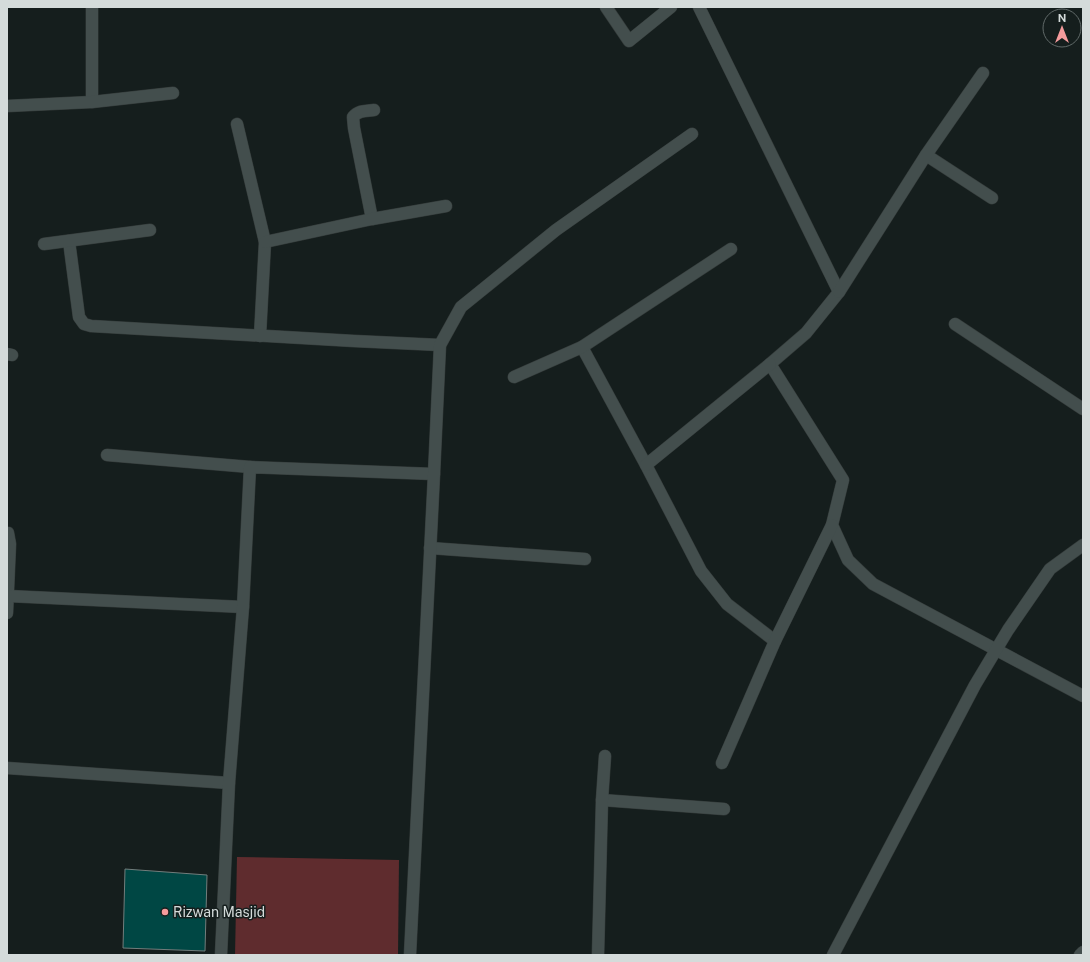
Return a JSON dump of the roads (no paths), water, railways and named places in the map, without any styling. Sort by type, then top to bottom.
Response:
[{"type":"street","points":[[92,7],[92,102]]},
{"type":"street","points":[[606,7],[629,41],[671,7]]},
{"type":"street","points":[[699,7],[839,292]]},
{"type":"street","points":[[646,465],[770,364],[806,332],[839,292],[926,155],[983,73]]},
{"type":"street","points":[[7,106],[92,102],[173,93]]},
{"type":"street","points":[[372,219],[353,117],[357,113],[363,111],[374,110]]},
{"type":"street","points":[[237,124],[265,242],[260,336]]},
{"type":"street","points":[[410,955],[440,345],[461,307],[556,230],[692,134]]},
{"type":"street","points":[[926,155],[992,198]]},
{"type":"street","points":[[265,242],[372,219],[446,206]]},
{"type":"street","points":[[44,244],[150,230]]},
{"type":"street","points":[[69,241],[79,317],[84,324],[91,326],[440,345]]},
{"type":"street","points":[[514,377],[582,347],[731,249]]},
{"type":"street","points":[[955,324],[1083,409]]},
{"type":"street","points":[[582,347],[701,571],[727,604],[775,641]]},
{"type":"street","points":[[722,763],[775,641],[832,525],[843,480],[770,364]]},
{"type":"street","points":[[108,455],[250,467],[434,474]]},
{"type":"street","points":[[221,955],[229,783],[243,607],[250,467]]},
{"type":"street","points":[[832,525],[848,560],[873,584],[1083,696]]},
{"type":"street","points":[[7,533],[10,544],[7,613]]},
{"type":"street","points":[[833,955],[975,684],[1008,630],[1050,569],[1083,545]]},
{"type":"street","points":[[430,548],[585,558]]},
{"type":"street","points":[[8,596],[243,607]]},
{"type":"street","points":[[598,955],[602,800],[605,756]]},
{"type":"street","points":[[7,768],[229,783]]},
{"type":"street","points":[[602,800],[724,809]]},
{"type":"street","points":[[1080,955],[1083,952]]},
{"type":"place","name":"Rizwan Masjid","points":[[165,912]]}]
